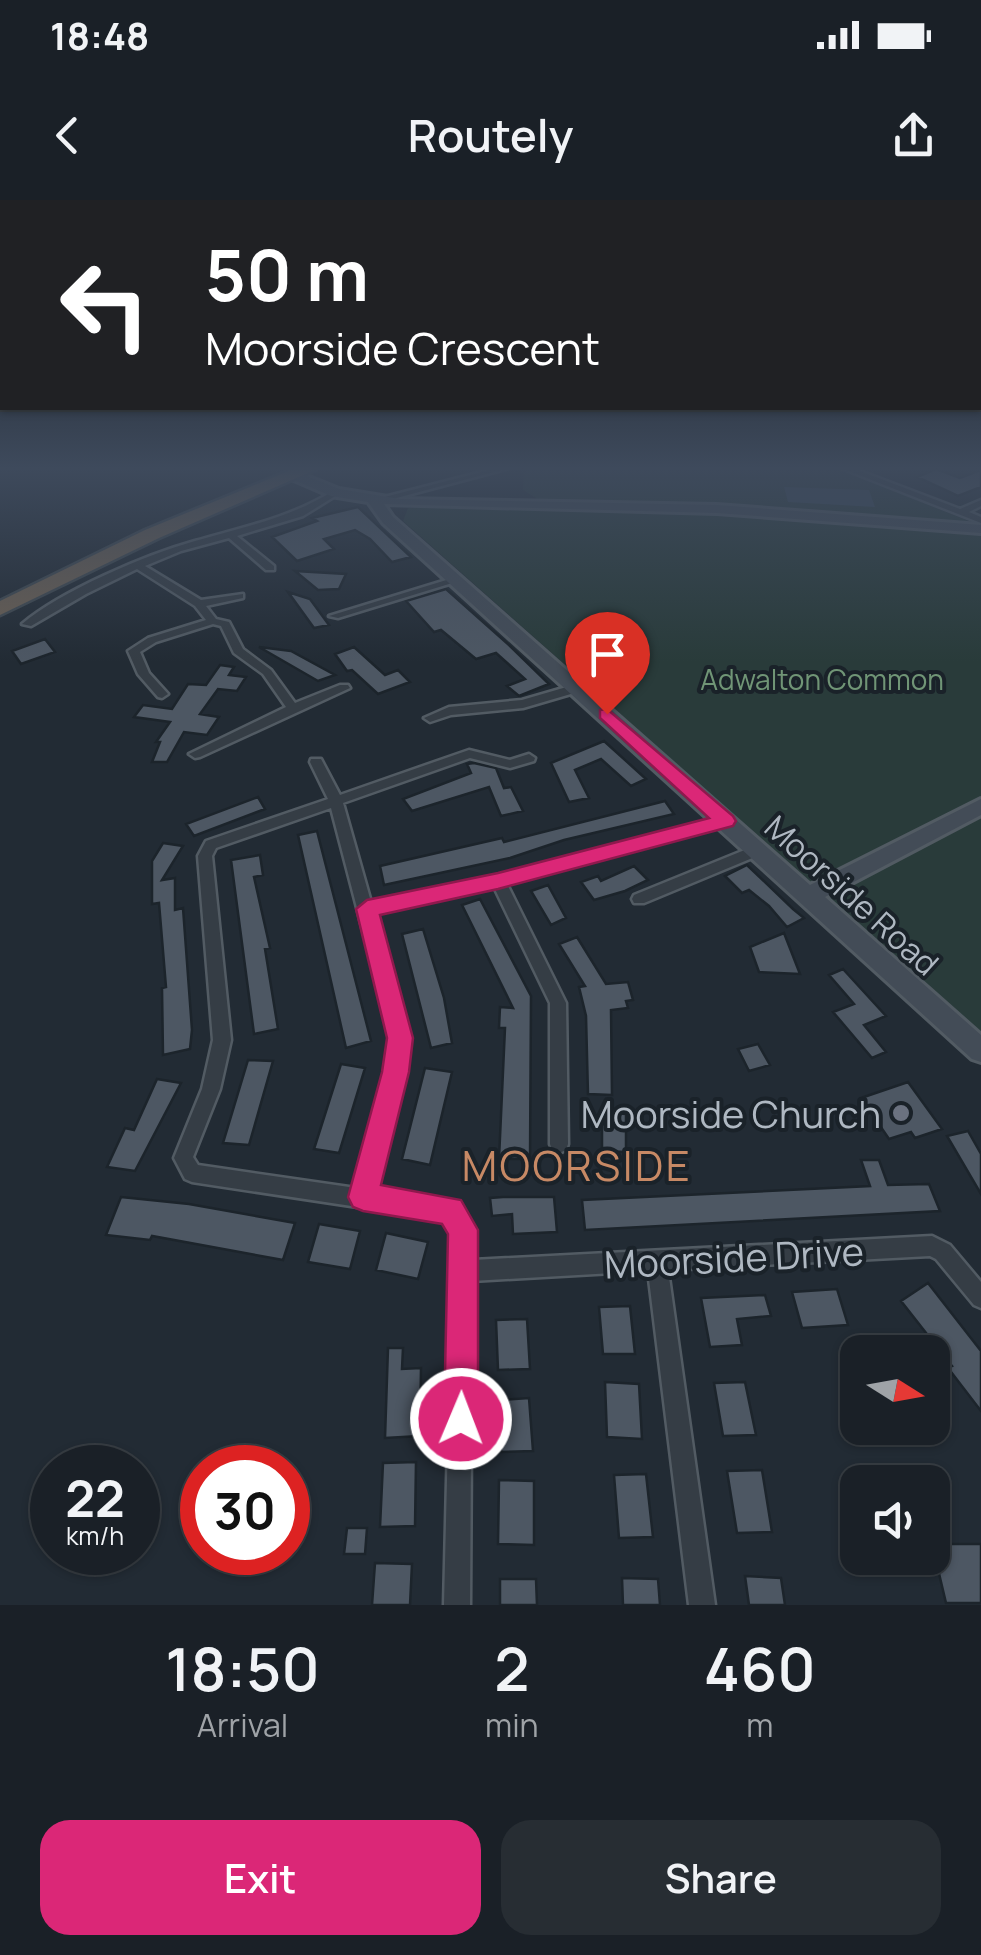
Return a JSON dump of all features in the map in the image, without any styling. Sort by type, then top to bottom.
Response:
[{"type":"highway","points":[[0,608],[158,532]]},
{"type":"street","points":[[27,624],[82,590],[137,565],[242,532]]},
{"type":"street","name":"Moorside Road","points":[[402,532],[981,1052]]},
{"type":"street","points":[[230,535],[270,568]]},
{"type":"street","points":[[137,565],[199,604],[212,620],[225,624],[238,651],[267,672],[293,708]]},
{"type":"street","points":[[334,616],[457,580]]},
{"type":"street","points":[[199,604],[238,596]]},
{"type":"street","points":[[117,650],[134,652],[161,635],[190,631],[212,620]]},
{"type":"street","points":[[134,652],[144,674],[162,694]]},
{"type":"street","points":[[195,754],[344,688]]},
{"type":"street","points":[[430,718],[448,710],[523,704],[577,688]]},
{"type":"street","points":[[457,1605],[463,1230],[450,1210],[192,1174],[183,1158],[210,1089],[222,1040],[204,856],[212,845],[469,754],[510,764],[529,758]]},
{"type":"street","points":[[316,762],[336,801],[400,1038],[363,1197]]},
{"type":"street","points":[[808,896],[981,806]]},
{"type":"street","points":[[367,909],[498,881],[725,821]]},
{"type":"street","points":[[639,898],[757,850]]},
{"type":"street","points":[[498,881],[558,1003],[560,1144]]},
{"type":"street","name":"Moorside Drive","points":[[464,1270],[932,1246],[943,1252],[981,1298]]},
{"type":"street","points":[[657,1263],[702,1605]]},
{"type":"green space","name":"Adwalton Common","points":[[415,532],[981,533],[981,1034]]},
{"type":"building","points":[[287,532],[350,532],[324,539],[334,549],[297,561],[272,537]]},
{"type":"building","points":[[358,532],[384,532],[411,557],[392,562]]},
{"type":"building","points":[[295,571],[346,574],[339,589],[318,590]]},
{"type":"building","points":[[446,589],[549,684],[519,696],[507,686],[525,679],[496,653],[476,659],[441,630],[434,632],[406,601]]},
{"type":"building","points":[[288,592],[310,599],[329,625],[314,628]]},
{"type":"building","points":[[45,639],[55,652],[21,664],[12,651]]},
{"type":"building","points":[[259,647],[291,651],[335,675],[318,681]]},
{"type":"building","points":[[354,647],[385,675],[398,670],[410,682],[378,694],[352,670],[347,671],[335,654]]},
{"type":"building","points":[[220,665],[234,667],[229,675],[246,677],[237,691],[218,689],[200,714],[219,717],[207,735],[184,732],[167,762],[152,762],[160,742],[156,742],[170,722],[134,717],[143,705],[172,709],[188,684],[206,685]]},
{"type":"building","points":[[604,741],[646,779],[631,786],[601,759],[575,770],[589,798],[569,802],[551,763]]},
{"type":"building","points":[[467,764],[496,768],[504,788],[511,787],[523,811],[501,816],[489,787],[412,811],[403,799],[471,773]]},
{"type":"building","points":[[258,797],[265,809],[194,836],[186,824]]},
{"type":"building","points":[[665,801],[674,814],[564,840],[510,858],[384,885],[380,866],[502,838],[504,842]]},
{"type":"building","points":[[317,831],[371,1041],[346,1048],[298,835]]},
{"type":"building","points":[[163,843],[183,846],[162,880],[175,878],[175,910],[183,908],[192,1030],[190,1049],[163,1055],[162,988],[166,987],[159,903],[152,904],[152,861]]},
{"type":"building","points":[[260,855],[263,875],[254,877],[270,948],[265,949],[278,1029],[254,1034],[231,860]]},
{"type":"building","points":[[747,865],[804,918],[787,927],[769,906],[749,890],[742,893],[725,876]]},
{"type":"building","points":[[634,866],[648,880],[625,891],[594,900],[581,882],[598,876],[601,881]]},
{"type":"building","points":[[548,885],[566,918],[551,925],[531,891]]},
{"type":"building","points":[[480,899],[531,996],[530,1159],[499,1159],[505,1028],[499,1028],[500,1007],[513,1008],[462,905]]},
{"type":"building","points":[[423,929],[444,998],[452,1043],[431,1048],[402,934]]},
{"type":"building","points":[[784,933],[800,974],[759,972],[750,947]]},
{"type":"building","points":[[577,937],[606,984],[628,982],[633,1000],[626,1001],[628,1008],[611,1010],[612,1095],[588,1094],[586,1016],[579,987],[585,986],[559,944]]},
{"type":"building","points":[[843,969],[886,1016],[864,1025],[886,1052],[872,1058],[833,1012],[854,1004],[829,975]]},
{"type":"building","points":[[758,1044],[770,1065],[749,1071],[738,1049]]},
{"type":"building","points":[[248,1060],[273,1061],[249,1145],[223,1143]]},
{"type":"building","points":[[341,1064],[365,1068],[339,1153],[314,1149]]},
{"type":"building","points":[[425,1068],[452,1072],[430,1165],[402,1159]]},
{"type":"building","points":[[157,1079],[181,1083],[135,1171],[107,1167],[125,1128],[134,1130]]},
{"type":"building","name":"Moorside Church","points":[[908,1082],[942,1129],[915,1138],[911,1132],[889,1139],[861,1098]]},
{"type":"building","points":[[602,1112],[626,1114],[626,1152],[602,1151]]},
{"type":"building","points":[[968,1131],[981,1154],[981,1194],[947,1136]]},
{"type":"building","points":[[861,1160],[879,1160],[888,1185],[929,1184],[940,1211],[585,1230],[582,1200],[870,1186]]},
{"type":"building","points":[[121,1197],[189,1204],[295,1223],[283,1260],[152,1236],[150,1240],[106,1235]]},
{"type":"building","points":[[554,1197],[557,1232],[513,1234],[512,1214],[492,1216],[490,1198]]},
{"type":"building","points":[[319,1224],[360,1231],[350,1269],[308,1262]]},
{"type":"building","points":[[386,1233],[428,1242],[418,1279],[376,1270]]},
{"type":"building","points":[[928,1283],[981,1351],[981,1411],[950,1371],[950,1335],[928,1335],[901,1301]]},
{"type":"building","points":[[837,1289],[848,1325],[802,1328],[792,1292]]},
{"type":"building","points":[[765,1295],[771,1316],[737,1319],[742,1345],[710,1347],[701,1298]]},
{"type":"building","points":[[630,1306],[635,1354],[603,1354],[599,1307]]},
{"type":"building","points":[[527,1319],[530,1369],[498,1370],[496,1320]]},
{"type":"building","points":[[388,1348],[403,1348],[402,1369],[421,1368],[420,1436],[385,1438]]},
{"type":"building","points":[[605,1382],[639,1384],[642,1439],[607,1437]]},
{"type":"building","points":[[745,1382],[756,1435],[723,1436],[714,1383]]},
{"type":"building","points":[[529,1398],[533,1451],[501,1452],[499,1400]]},
{"type":"building","points":[[416,1462],[415,1526],[380,1527],[383,1463]]},
{"type":"building","points":[[762,1470],[772,1532],[737,1533],[727,1471]]},
{"type":"building","points":[[646,1474],[653,1537],[619,1538],[614,1475]]},
{"type":"building","points":[[499,1480],[534,1481],[534,1545],[498,1544]]},
{"type":"building","points":[[347,1528],[367,1528],[365,1554],[344,1554]]},
{"type":"building","points":[[950,1544],[981,1544],[981,1603],[946,1603],[939,1575],[950,1575]]},
{"type":"building","points":[[375,1563],[412,1564],[410,1605],[372,1605]]},
{"type":"building","points":[[745,1576],[781,1578],[785,1605],[749,1605]]},
{"type":"building","points":[[622,1578],[658,1579],[660,1605],[623,1605]]},
{"type":"building","points":[[500,1579],[536,1579],[537,1605],[500,1605]]},
{"type":"place","name":"Moorside Church","points":[[901,1113]]},
{"type":"district","name":"MOORSIDE","points":[[577,1165]]},
{"type":"route","points":[[461,1419],[463,1230],[450,1210],[363,1197],[400,1038],[367,909],[498,881],[725,821],[607,714]]}]
